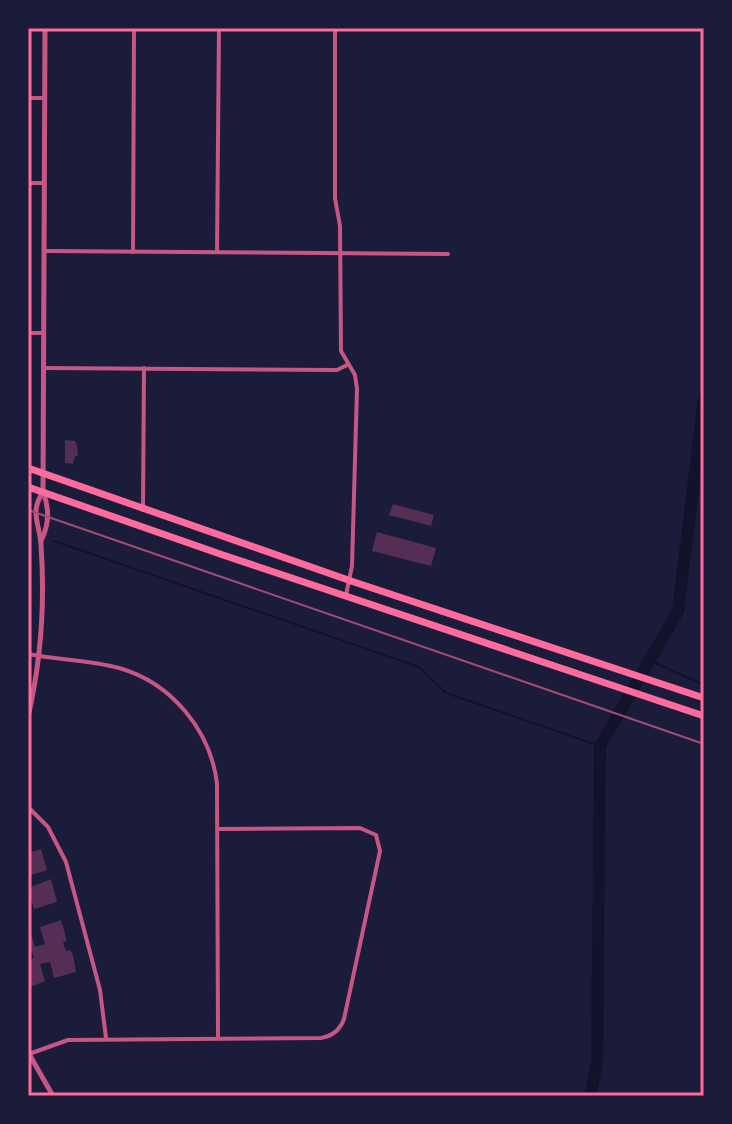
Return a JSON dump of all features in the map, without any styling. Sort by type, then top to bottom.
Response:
[{"type":"highway","points":[[28,468],[351,581],[704,698]]},
{"type":"highway","points":[[28,487],[704,716]]},
{"type":"street","points":[[41,541],[48,528],[48,504],[43,492],[45,28]]},
{"type":"street","points":[[133,252],[134,28]]},
{"type":"street","points":[[217,252],[219,28]]},
{"type":"street","points":[[335,28],[335,198],[340,226],[341,351],[355,375],[357,389],[351,581],[346,596]]},
{"type":"street","points":[[28,98],[44,98]]},
{"type":"street","points":[[28,183],[44,183]]},
{"type":"street","points":[[44,251],[448,254]]},
{"type":"street","points":[[28,333],[43,333]]},
{"type":"street","points":[[43,368],[337,370],[348,365]]},
{"type":"street","points":[[143,510],[144,368]]},
{"type":"street","points":[[28,717],[39,656],[41,541],[36,525],[36,503],[43,492]]},
{"type":"street","points":[[28,654],[122,669],[157,685],[193,720],[210,754],[217,784],[218,1037]]},
{"type":"street","points":[[28,807],[48,827],[66,862],[100,990],[106,1038]]},
{"type":"street","points":[[53,1096],[29,1053],[68,1040],[321,1038],[336,1033],[344,1019],[380,851],[376,835],[360,828],[218,829]]},
{"type":"building","points":[[65,440],[75,441],[77,445],[78,456],[75,456],[73,464],[65,463]]},
{"type":"building","points":[[393,504],[434,515],[431,526],[389,515]]},
{"type":"building","points":[[377,532],[436,548],[431,566],[372,551]]},
{"type":"building","points":[[41,849],[47,870],[28,876],[28,853]]},
{"type":"building","points":[[51,879],[57,902],[34,909],[28,888]]},
{"type":"building","points":[[61,920],[67,941],[63,942],[66,951],[70,950],[73,955],[76,972],[54,978],[50,962],[40,964],[45,981],[28,988],[28,960],[34,958],[32,952],[28,953],[28,933],[31,933],[35,947],[45,944],[40,927]]},
{"type":"waterway","points":[[590,1096],[597,1063],[600,746],[678,611],[704,398]]},
{"type":"waterway","points":[[54,541],[419,667],[446,693],[600,746]]},
{"type":"waterway","points":[[649,660],[704,685]]},
{"type":"railway","points":[[28,510],[704,744]]}]
